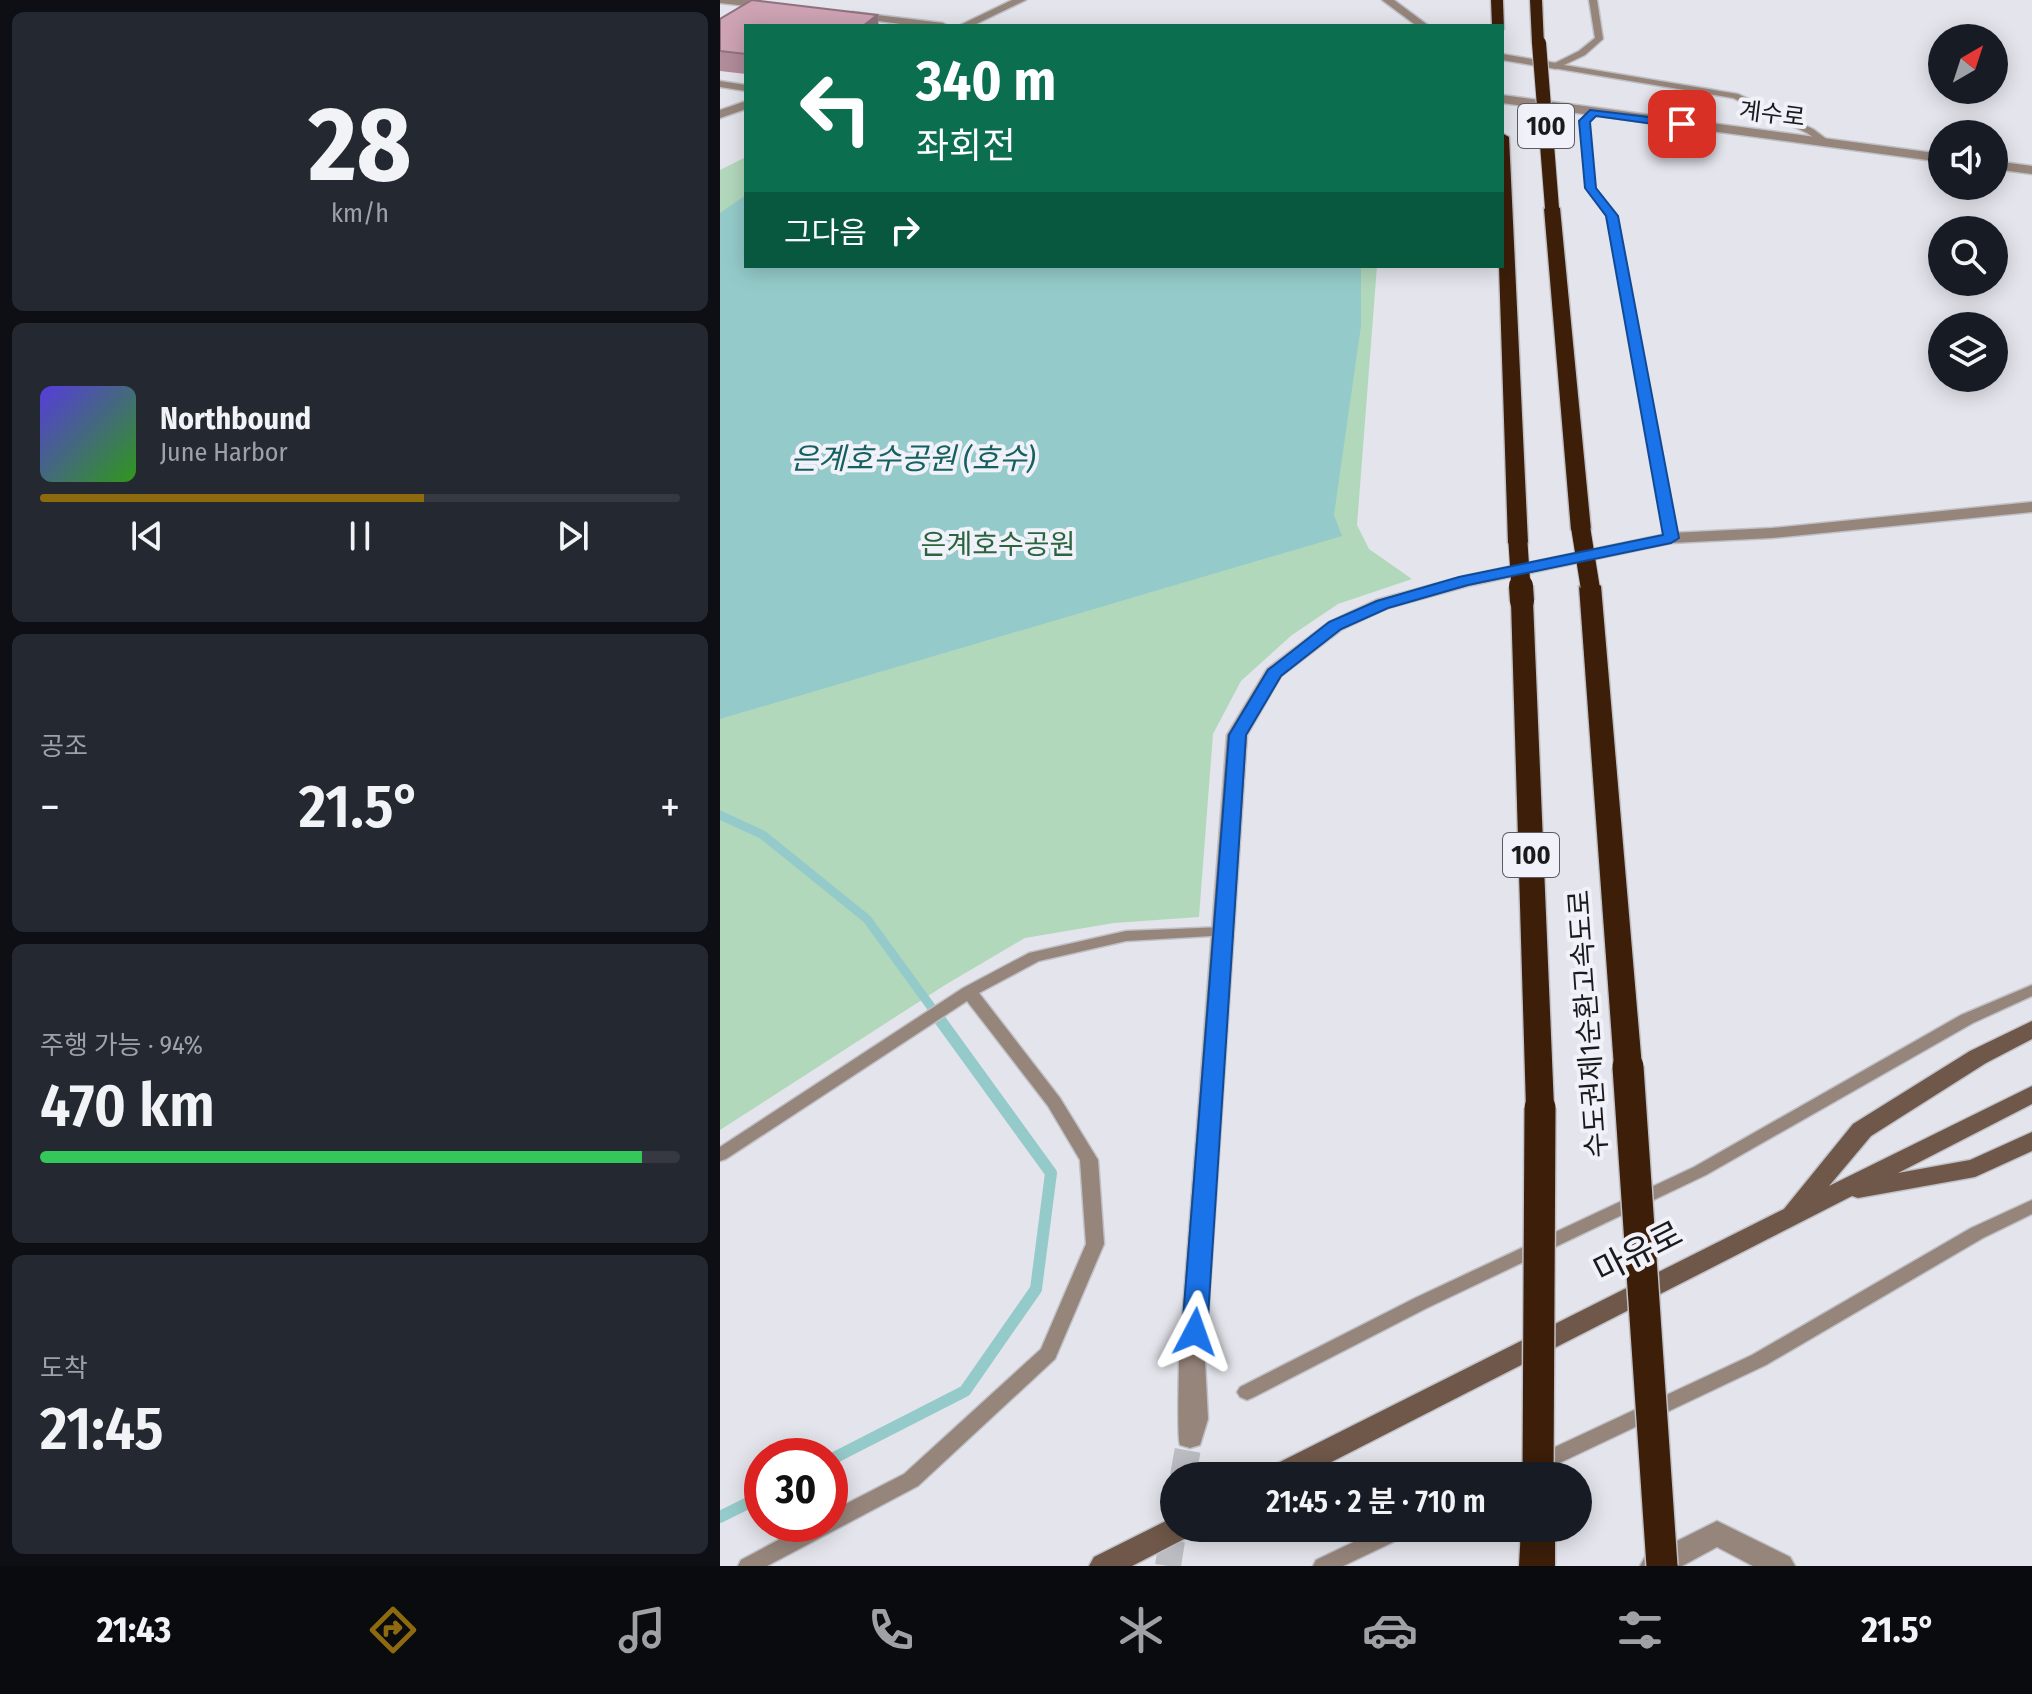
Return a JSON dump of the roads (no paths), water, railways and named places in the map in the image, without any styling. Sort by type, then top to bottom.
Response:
[{"type":"highway","points":[[1497,0],[1499,24]]},
{"type":"highway","name":"수도권제1순환고속도로","points":[[1536,0],[1581,530],[1590,586],[1628,1067],[1662,1566]]},
{"type":"highway","name":"수도권제1순환고속도로","points":[[1504,224],[1522,601],[1540,1108],[1538,1462]]},
{"type":"highway","points":[[1537,1566],[1538,1542]]},
{"type":"main road","points":[[1789,1217],[1862,1130],[1978,1057],[2032,1029]]},
{"type":"main road","name":"마유로","points":[[1306,1462],[2032,1094]]},
{"type":"main road","points":[[1834,1194],[1975,1168],[2032,1141]]},
{"type":"main road","points":[[1104,1566],[1160,1537]]},
{"type":"street","points":[[720,0],[778,7]]},
{"type":"street","points":[[967,24],[1021,0]]},
{"type":"street","points":[[1387,0],[1421,24]]},
{"type":"street","points":[[838,14],[926,24]]},
{"type":"street","points":[[1504,57],[1556,66]]},
{"type":"street","points":[[720,84],[744,88]]},
{"type":"street","name":"계수로","points":[[1504,99],[1928,156]]},
{"type":"street","points":[[720,114],[744,106]]},
{"type":"street","points":[[2008,167],[2032,170]]},
{"type":"street","points":[[1190,1437],[1194,1419],[1192,1362],[1237,735],[1274,673],[1335,626],[1382,604],[1465,581],[1671,538],[1772,533],[2032,507]]},
{"type":"street","points":[[1655,1566],[1717,1533],[1780,1566]]},
{"type":"lane","points":[[1556,66],[1582,53],[1599,39],[1593,0]]},
{"type":"lane","points":[[1556,66],[1735,96],[1810,131],[1829,144]]},
{"type":"lane","points":[[1594,113],[1585,121],[1590,188],[1612,216],[1671,538]]},
{"type":"lane","points":[[720,1155],[964,995],[1034,957],[1126,936],[1223,932]]},
{"type":"lane","points":[[1247,1392],[1421,1303],[1700,1171],[1967,1019],[2032,990]]},
{"type":"lane","points":[[848,1513],[911,1480],[1048,1354],[1095,1244],[1089,1160],[1054,1102],[964,995]]},
{"type":"lane","points":[[1543,1462],[1759,1360],[1977,1233],[2032,1206]]},
{"type":"lane","points":[[748,1566],[793,1542]]},
{"type":"lane","points":[[1323,1566],[1374,1542]]},
{"type":"water","name":"은계호수공원 (호수)","points":[[744,196],[744,268],[1361,268],[1361,326],[1334,515],[1342,536],[720,719],[720,213]]},
{"type":"waterway","points":[[720,815],[763,835],[867,919],[937,1015]]},
{"type":"waterway","points":[[848,1451],[965,1391],[1036,1289],[1051,1173],[935,1013]]},
{"type":"waterway","points":[[720,1517],[744,1505]]},
{"type":"tunnel","points":[[1186,1462],[1190,1437]]},
{"type":"tunnel","points":[[1168,1566],[1172,1542]]},
{"type":"park label","name":"은계호수공원","points":[[998,544]]}]
